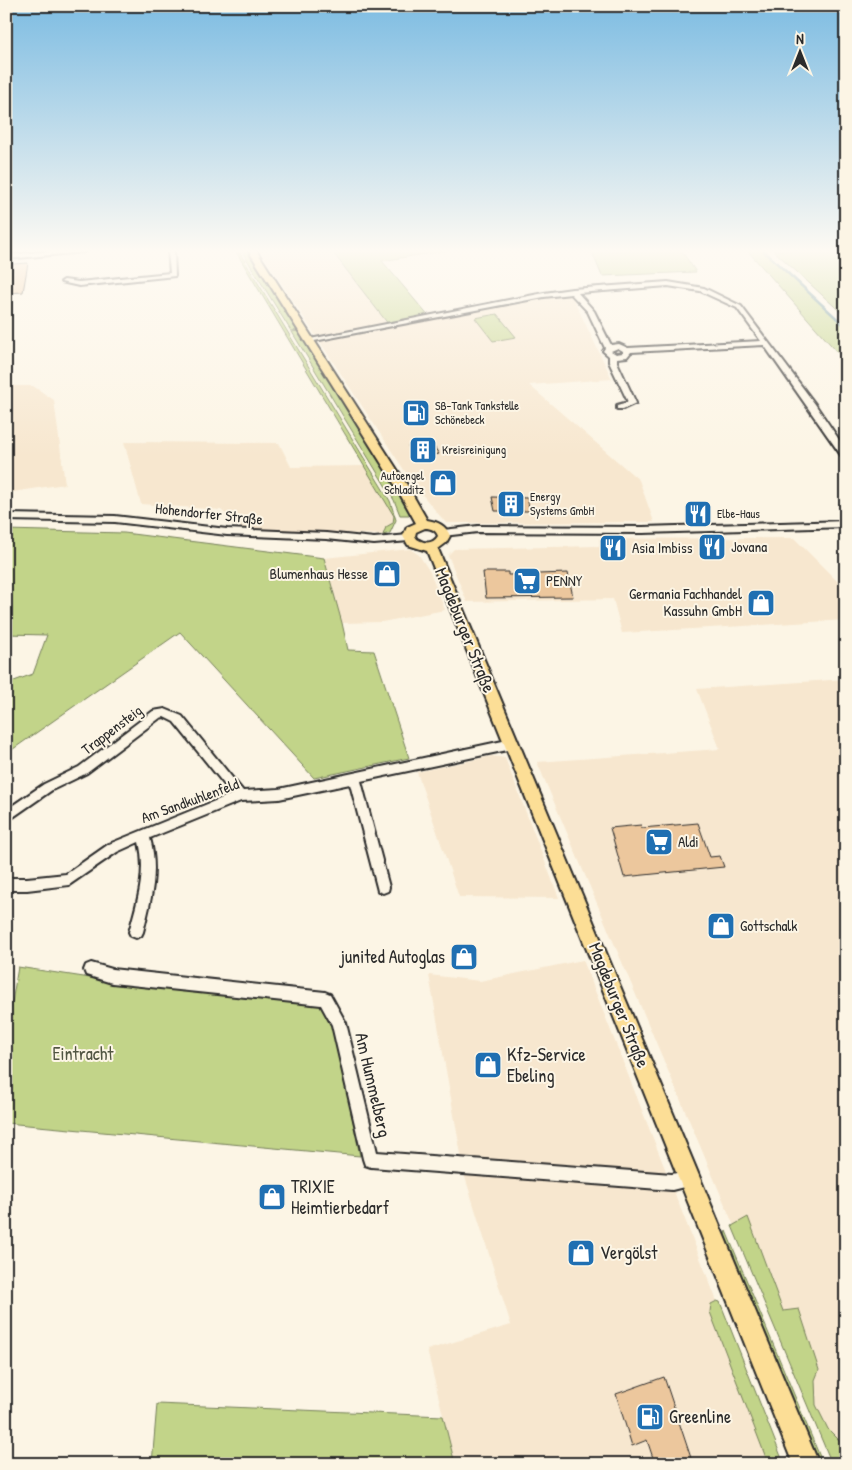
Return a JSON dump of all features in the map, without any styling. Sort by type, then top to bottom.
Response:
[{"type":"main road","points":[[295,319],[401,485],[423,524]]},
{"type":"main road","points":[[423,524],[435,526],[438,539],[416,544],[409,538],[411,530],[423,524]]},
{"type":"main road","name":"Magdeburger Straße","points":[[438,539],[512,744],[806,1464]]},
{"type":"street","points":[[309,340],[426,319]]},
{"type":"street","points":[[595,319],[609,348],[608,353],[613,356],[625,355],[627,350]]},
{"type":"street","points":[[748,319],[846,456]]},
{"type":"street","points":[[609,348],[619,346],[627,350],[766,343]]},
{"type":"street","points":[[613,356],[613,362],[632,403],[620,407]]},
{"type":"street","name":"Hohendorfer Straße","points":[[6,517],[115,519],[227,532],[326,536],[374,541],[409,538]]},
{"type":"street","points":[[438,539],[478,529],[634,530],[846,524]]},
{"type":"street","name":"Trappensteig","points":[[6,817],[48,787],[83,770],[157,714],[165,713],[178,719],[240,796]]},
{"type":"street","name":"Am Sandkuhlenfeld","points":[[6,884],[27,884],[69,879],[113,848],[240,796],[279,794],[512,744]]},
{"type":"street","points":[[354,778],[384,887]]},
{"type":"street","points":[[136,932],[149,884],[147,846],[143,835]]},
{"type":"street","name":"Am Hummelberg","points":[[91,970],[112,976],[325,999],[339,1024],[371,1159],[672,1182],[690,1178]]},
{"type":"shaded area","points":[[304,319],[384,319],[389,325],[424,319],[583,319],[612,379],[529,385],[639,480],[654,522],[446,523],[414,485]]},
{"type":"shaded area","points":[[6,386],[33,386],[54,400],[65,484],[6,493]]},
{"type":"shaded area","points":[[124,442],[279,443],[291,467],[365,466],[394,516],[393,523],[386,527],[383,535],[242,528],[221,510],[141,504]]},
{"type":"shaded area","points":[[794,538],[846,590],[846,620],[622,633],[613,599],[467,602],[448,555],[454,549],[600,546],[599,539]]},
{"type":"shaded area","points":[[410,549],[419,555],[430,572],[445,610],[382,622],[342,623],[324,558]]},
{"type":"shaded area","points":[[846,679],[846,1464],[832,1464],[734,1226],[537,762],[720,749],[697,689]]},
{"type":"shaded area","points":[[492,756],[505,758],[559,898],[459,897],[417,772]]},
{"type":"shaded area","points":[[583,960],[781,1464],[455,1464],[427,1350],[511,1325],[465,1177],[429,975],[480,981]]},
{"type":"green space","points":[[276,319],[280,319],[390,501],[396,520],[390,533],[383,535],[386,527],[393,523],[394,516]]},
{"type":"green space","points":[[283,319],[291,319],[298,330],[291,331]]},
{"type":"green space","points":[[384,319],[426,319],[389,325]]},
{"type":"green space","points":[[475,319],[501,319],[516,337],[493,341]]},
{"type":"green space","points":[[808,319],[837,319],[846,327],[846,362]]},
{"type":"green space","points":[[298,331],[398,488],[411,515],[400,515],[394,500],[292,332]]},
{"type":"green space","points":[[6,530],[124,533],[324,558],[348,650],[374,651],[409,758],[314,778],[180,632],[6,754],[6,684],[33,674],[47,635],[6,634]]},
{"type":"green space","name":"Eintracht","points":[[18,967],[110,981],[324,1005],[333,1023],[360,1156],[6,1123],[6,1038]]},
{"type":"green space","points":[[748,1217],[783,1311],[799,1309],[819,1370],[815,1380],[816,1405],[828,1429],[846,1447],[846,1464],[832,1464],[732,1226]]},
{"type":"green space","points":[[726,1231],[823,1464],[816,1464],[724,1238]]},
{"type":"green space","points":[[717,1301],[720,1302],[784,1464],[768,1463],[710,1312],[711,1304]]},
{"type":"green space","points":[[157,1404],[443,1416],[455,1464],[152,1464]]},
{"type":"building","name":"Kreisreinigung","points":[[430,441],[439,454],[417,459],[408,446]]},
{"type":"building","name":"Energy Systems GmbH","points":[[492,497],[527,498],[530,511],[495,511]]},
{"type":"building","name":"PENNY","points":[[483,572],[508,572],[508,575],[568,573],[573,597],[486,598]]},
{"type":"building","name":"Aldi","points":[[698,823],[710,857],[720,856],[724,867],[624,877],[610,828],[641,825],[642,828]]},
{"type":"building","name":"Greenline","points":[[664,1377],[693,1464],[655,1464],[647,1440],[632,1446],[616,1394]]},
{"type":"waterway","points":[[837,319],[846,327]]},
{"type":"place","name":"SB-Tank Tankstelle Schönebeck","points":[[416,413]]},
{"type":"place","name":"Kreisreinigung","points":[[423,450]]},
{"type":"place","name":"Autoengel Schladitz","points":[[443,483]]},
{"type":"place","name":"Energy Systems GmbH","points":[[511,504]]},
{"type":"place","name":"Elbe-Haus","points":[[698,514]]},
{"type":"place","name":"Jovana","points":[[712,547]]},
{"type":"place","name":"Asia Imbiss","points":[[613,548]]},
{"type":"place","name":"Blumenhaus Hesse","points":[[387,574]]},
{"type":"place","name":"PENNY","points":[[527,581]]},
{"type":"place","name":"Germania Fachhandel Kassuhn GmbH","points":[[761,603]]},
{"type":"place","name":"Aldi","points":[[659,842]]},
{"type":"place","name":"Gottschalk","points":[[721,926]]},
{"type":"place","name":"junited Autoglas","points":[[464,957]]},
{"type":"place","name":"Kfz-Service Ebeling","points":[[488,1065]]},
{"type":"place","name":"TRIXIE Heimtierbedarf","points":[[272,1197]]},
{"type":"place","name":"Vergölst","points":[[581,1253]]},
{"type":"place","name":"Greenline","points":[[650,1417]]}]
